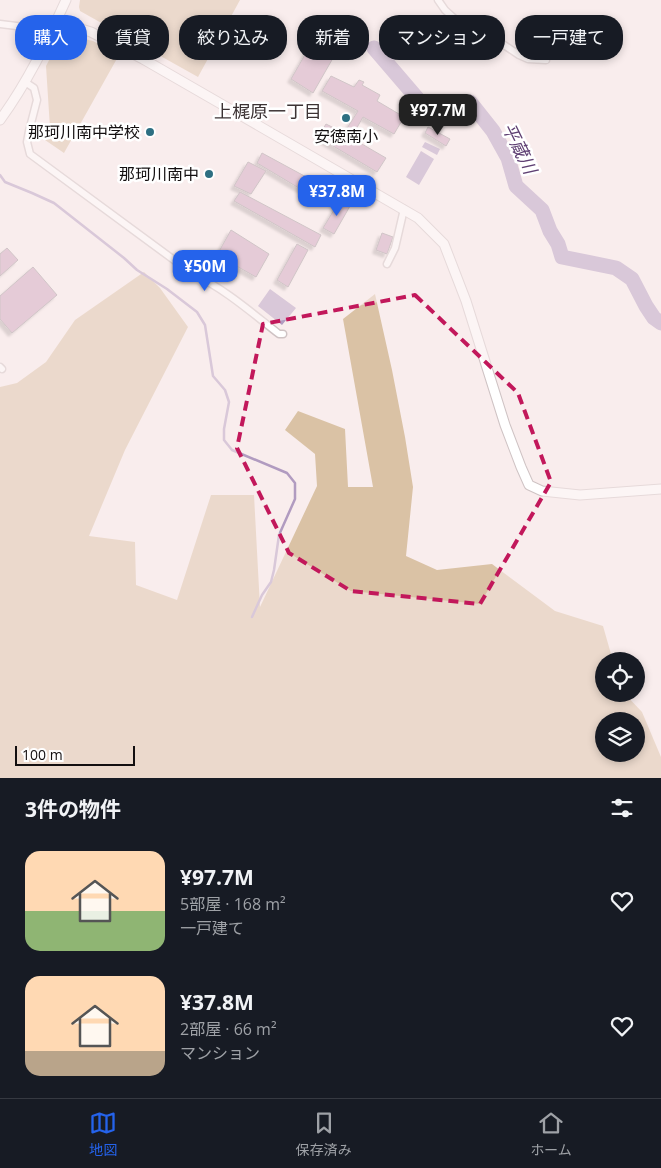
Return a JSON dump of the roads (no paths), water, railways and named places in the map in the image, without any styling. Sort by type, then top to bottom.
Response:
[{"type":"street","points":[[59,15],[66,0]]},
{"type":"street","points":[[438,0],[456,20],[515,52]]},
{"type":"street","points":[[0,24],[15,26]]},
{"type":"street","points":[[87,31],[143,59],[404,209],[418,218],[444,244],[466,301],[505,425],[520,467],[529,485],[542,492],[580,495],[661,489]]},
{"type":"street","points":[[0,120],[25,82],[36,60]]},
{"type":"street","points":[[25,82],[34,88],[37,100],[27,142],[30,154],[193,274],[207,280],[279,334],[283,334]]},
{"type":"street","points":[[387,264],[395,248],[404,209]]},
{"type":"waterway","name":"平蔵川","points":[[374,48],[422,104],[433,110],[470,102],[493,131],[508,158],[516,186],[542,210],[562,257],[616,268],[632,279],[646,306],[654,318],[661,323]]},
{"type":"waterway","points":[[0,175],[5,182],[54,203],[137,270],[167,289],[197,312],[205,325],[213,376],[225,390],[229,402],[224,440],[232,450],[287,473],[295,483],[295,499],[279,535],[271,582],[262,595],[252,617]]},
{"type":"place","name":"安徳南小","points":[[346,118]]},
{"type":"place","name":"那珂川南中学校","points":[[150,132]]},
{"type":"place","name":"那珂川南中","points":[[209,174]]},
{"type":"district","name":"上梶原一丁目","points":[[268,111]]}]
